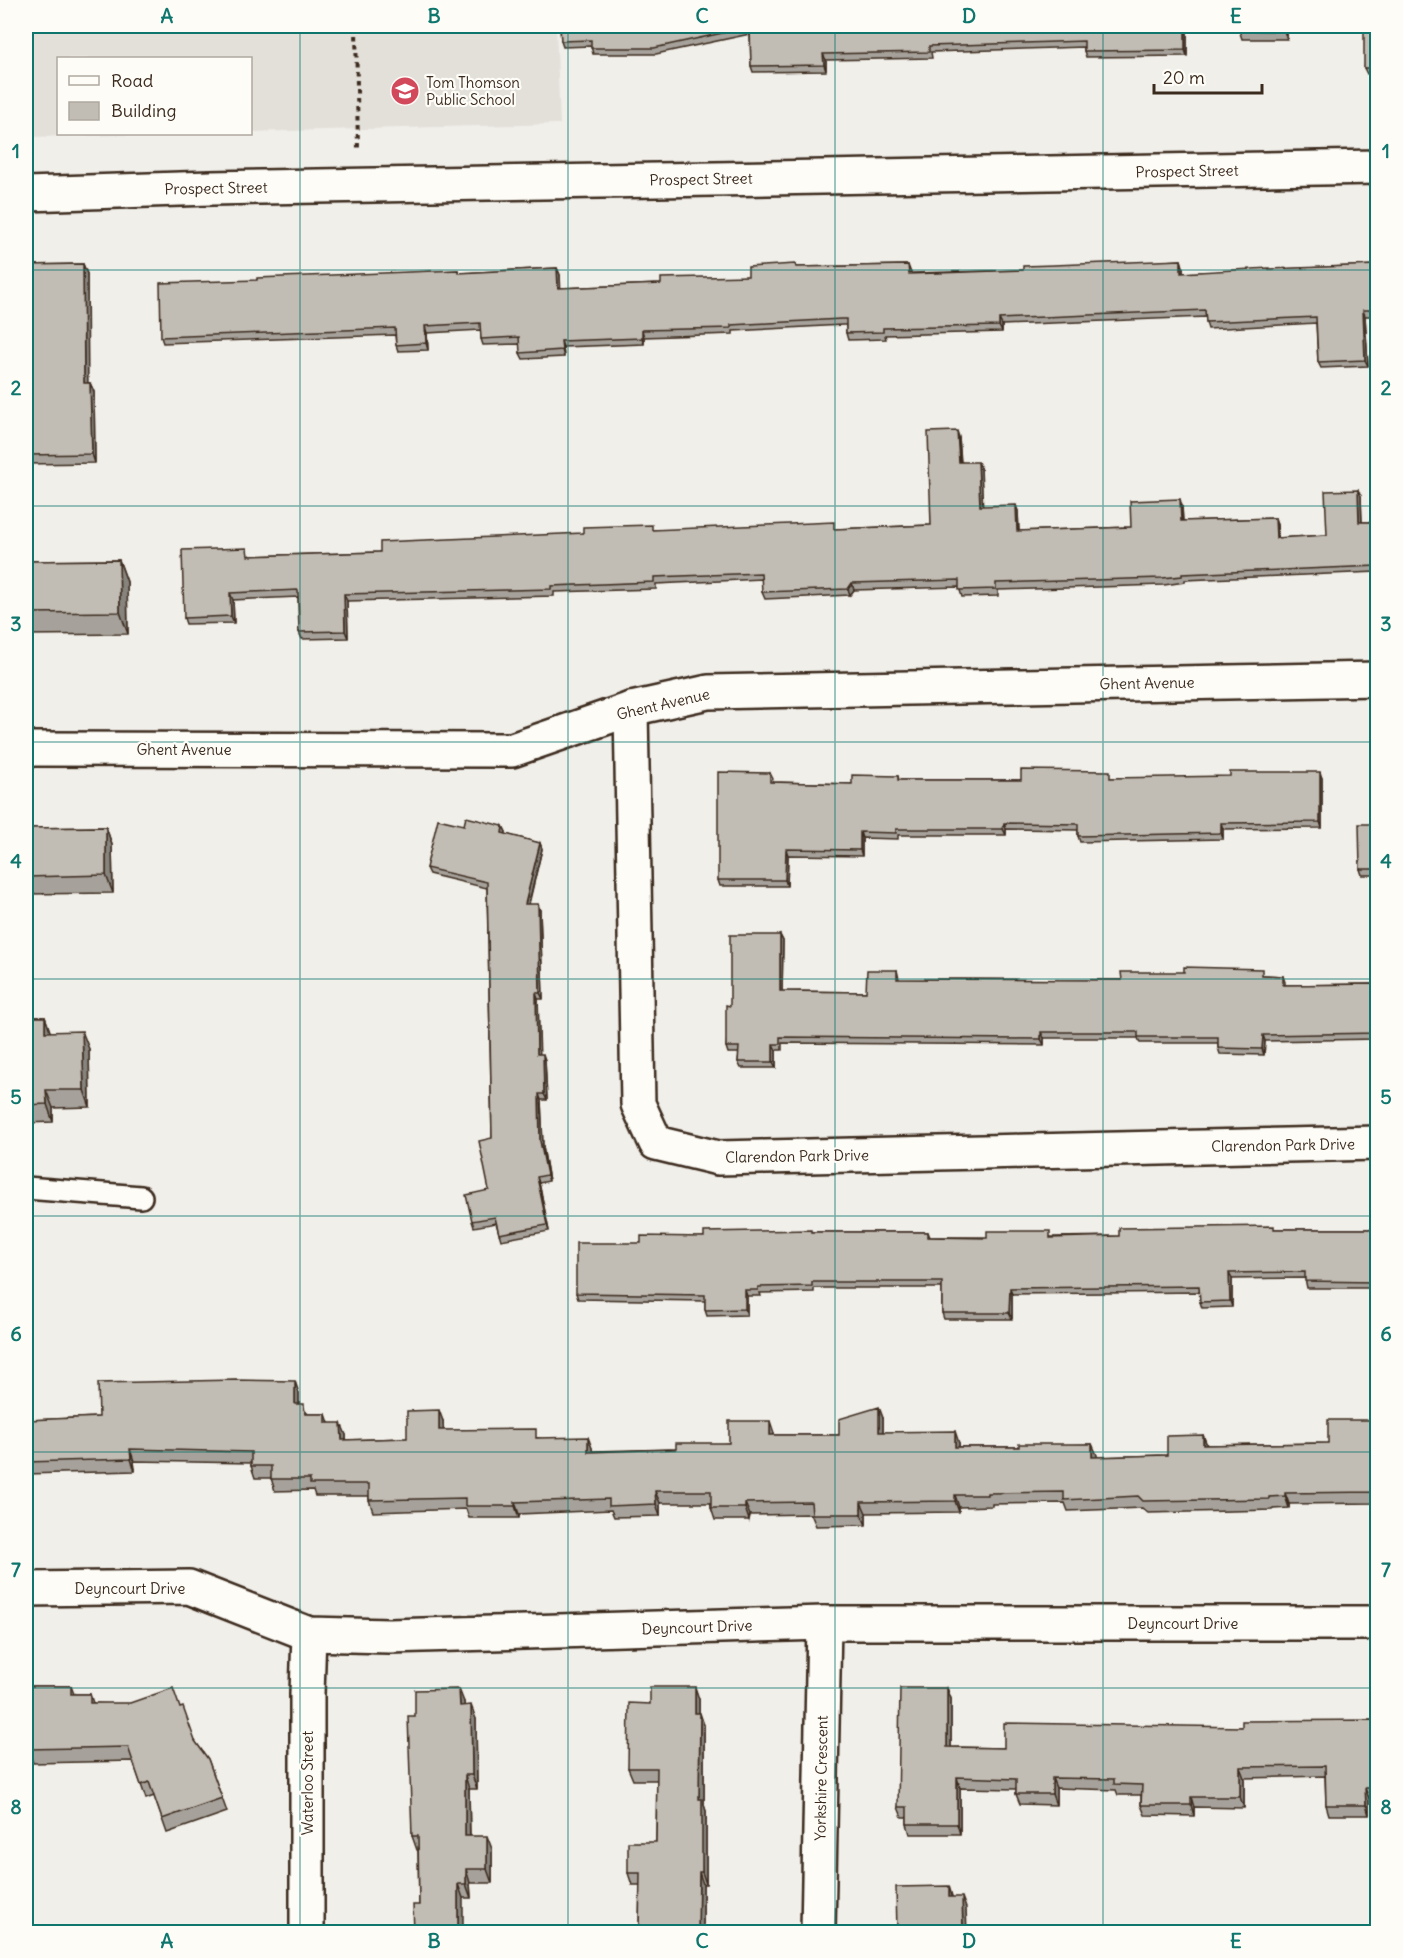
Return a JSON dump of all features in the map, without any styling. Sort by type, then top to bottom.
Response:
[{"type":"street","name":"Prospect Street","points":[[26,194],[358,185],[1377,167]]},
{"type":"street","name":"Ghent Avenue","points":[[26,748],[512,750],[631,709],[708,692],[1377,679]]},
{"type":"street","name":"Clarendon Park Drive","points":[[631,709],[638,1104],[656,1143],[718,1158],[1377,1143]]},
{"type":"street","name":"Deyncourt Drive","points":[[26,1589],[189,1587],[309,1634],[389,1636],[824,1623],[1377,1623]]},
{"type":"street","name":"Yorkshire Crescent","points":[[818,1932],[824,1623]]},
{"type":"street","name":"Waterloo Street","points":[[307,1932],[309,1634]]},
{"type":"lane","points":[[26,1188],[141,1197]]},
{"type":"path","points":[[356,26],[358,185]]},
{"type":"shaded area","name":"Tom Thomson Public School","points":[[26,26],[556,26],[560,124],[252,132],[252,57],[57,57],[57,135],[130,135],[26,137]]},
{"type":"building","points":[[560,26],[1185,26],[1185,50],[1084,51],[1084,41],[929,46],[929,52],[823,54],[824,65],[751,66],[750,27],[654,48],[591,48],[591,40],[561,41]]},
{"type":"building","points":[[1239,26],[1284,26],[1284,31],[1239,30]]},
{"type":"building","points":[[1364,26],[1377,26],[1377,68],[1364,68]]},
{"type":"building","points":[[1181,260],[1181,273],[1377,265],[1377,310],[1363,310],[1365,360],[1318,362],[1316,317],[1206,322],[1205,310],[999,319],[999,326],[883,328],[883,332],[846,333],[846,319],[731,325],[731,328],[642,330],[642,338],[561,341],[562,350],[520,353],[519,337],[481,339],[480,323],[425,326],[426,343],[396,345],[395,328],[161,337],[160,283],[557,268],[558,288],[661,284],[661,278],[748,276],[748,267],[795,264],[796,267],[908,265],[909,274],[1023,270],[1023,266]]},
{"type":"building","points":[[83,264],[84,383],[90,383],[92,454],[26,455],[26,265]]},
{"type":"building","points":[[957,431],[959,462],[978,462],[980,506],[1016,505],[1017,531],[1131,527],[1130,501],[1180,499],[1181,521],[1275,518],[1276,538],[1327,535],[1325,491],[1358,490],[1359,522],[1377,522],[1377,566],[1182,574],[1182,576],[1162,578],[996,583],[996,589],[959,590],[959,580],[852,583],[848,589],[762,592],[761,573],[654,577],[654,582],[551,586],[551,589],[344,594],[345,631],[299,632],[298,590],[230,593],[231,616],[184,618],[182,550],[247,548],[248,556],[380,552],[380,542],[583,533],[583,527],[652,525],[652,530],[834,522],[834,529],[931,525],[928,432]]},
{"type":"building","points":[[119,560],[120,612],[26,613],[26,561]]},
{"type":"building","points":[[1021,770],[1110,771],[1110,778],[1230,776],[1230,772],[1320,772],[1320,822],[1221,823],[1221,833],[1078,836],[1078,824],[1004,823],[1003,829],[896,829],[896,833],[860,832],[860,850],[786,849],[785,880],[718,880],[718,772],[770,773],[770,782],[852,784],[852,775],[898,776],[898,780],[1021,780]]},
{"type":"building","points":[[466,817],[503,826],[502,833],[540,843],[525,904],[538,904],[540,993],[536,993],[537,1054],[543,1054],[544,1094],[539,1094],[540,1141],[547,1175],[537,1177],[547,1225],[499,1234],[495,1217],[472,1221],[466,1195],[489,1190],[479,1141],[492,1138],[487,882],[426,868],[438,819],[464,825]]},
{"type":"building","points":[[1359,824],[1377,824],[1377,869],[1360,869]]},
{"type":"building","points":[[106,827],[106,875],[26,877],[26,828]]},
{"type":"building","points":[[730,935],[780,935],[780,991],[866,992],[867,970],[897,970],[897,979],[1122,980],[1121,972],[1184,972],[1184,967],[1262,969],[1262,975],[1283,976],[1283,985],[1377,984],[1377,1033],[1263,1035],[1262,1049],[1218,1048],[1218,1037],[1138,1037],[1138,1032],[1041,1032],[1041,1039],[780,1037],[780,1044],[773,1044],[773,1062],[738,1062],[739,1047],[726,1047],[726,1005],[730,1006]]},
{"type":"building","points":[[26,1017],[45,1017],[45,1032],[82,1031],[84,1090],[46,1090],[47,1104],[26,1105]]},
{"type":"building","points":[[1274,1226],[1274,1229],[1377,1229],[1377,1282],[1305,1281],[1305,1272],[1229,1273],[1230,1301],[1200,1302],[1199,1286],[1010,1288],[1009,1313],[942,1313],[942,1282],[812,1282],[812,1286],[758,1287],[758,1290],[745,1290],[745,1309],[705,1310],[705,1295],[576,1293],[576,1243],[641,1243],[641,1236],[704,1237],[704,1232],[811,1230],[811,1232],[928,1232],[928,1237],[987,1238],[987,1231],[1050,1231],[1050,1238],[1119,1236],[1119,1228]]},
{"type":"building","points":[[295,1381],[295,1404],[304,1404],[305,1414],[326,1414],[326,1423],[341,1423],[342,1440],[407,1438],[407,1411],[439,1410],[439,1430],[536,1429],[536,1438],[588,1437],[588,1452],[676,1449],[676,1443],[729,1443],[729,1421],[770,1421],[770,1435],[839,1435],[839,1419],[879,1407],[879,1432],[955,1431],[955,1447],[1092,1444],[1092,1457],[1167,1455],[1167,1436],[1203,1435],[1203,1445],[1328,1443],[1328,1420],[1371,1420],[1371,1446],[1377,1445],[1377,1497],[1376,1492],[1285,1493],[1285,1496],[1269,1497],[1269,1499],[1143,1501],[1138,1496],[1064,1500],[1064,1492],[987,1493],[987,1495],[955,1495],[955,1501],[861,1502],[861,1514],[812,1514],[811,1502],[745,1503],[745,1508],[711,1508],[711,1491],[655,1491],[656,1504],[609,1506],[609,1499],[515,1502],[515,1506],[465,1506],[465,1498],[369,1500],[369,1484],[310,1484],[310,1479],[271,1479],[271,1466],[251,1466],[251,1452],[130,1449],[131,1459],[26,1462],[26,1408],[27,1420],[99,1417],[98,1383]]},
{"type":"building","points":[[26,1686],[71,1686],[71,1694],[90,1694],[90,1703],[130,1703],[173,1688],[180,1708],[183,1707],[195,1741],[208,1759],[222,1798],[162,1819],[149,1782],[141,1785],[128,1747],[28,1749]]},
{"type":"building","points":[[650,1687],[695,1687],[695,1713],[700,1713],[699,1799],[702,1799],[702,1872],[699,1872],[698,1932],[656,1932],[656,1929],[639,1929],[640,1873],[628,1873],[628,1842],[656,1842],[657,1768],[628,1768],[629,1703],[650,1704]]},
{"type":"building","points":[[900,1688],[947,1688],[947,1747],[1004,1748],[1004,1723],[1242,1727],[1242,1721],[1377,1720],[1377,1788],[1365,1788],[1366,1805],[1326,1805],[1325,1766],[1240,1767],[1240,1797],[1191,1797],[1191,1805],[1141,1805],[1142,1785],[1114,1784],[1114,1779],[1052,1778],[1052,1794],[1016,1794],[1016,1779],[957,1777],[957,1824],[907,1824],[907,1807],[898,1807]]},
{"type":"building","points":[[459,1689],[460,1706],[471,1705],[472,1775],[465,1775],[465,1836],[487,1836],[487,1869],[466,1869],[466,1884],[458,1884],[458,1932],[414,1932],[413,1905],[419,1905],[418,1836],[412,1836],[408,1716],[415,1716],[415,1690]]},
{"type":"building","points":[[949,1886],[949,1897],[962,1897],[963,1932],[897,1932],[896,1887]]},
{"type":"place","name":"Tom Thomson Public School","points":[[405,91]]}]
